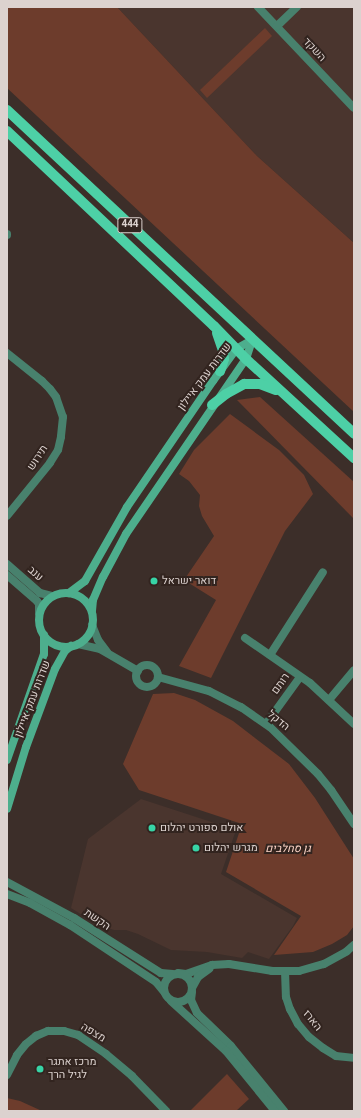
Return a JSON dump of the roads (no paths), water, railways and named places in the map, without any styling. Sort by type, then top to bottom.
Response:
[{"type":"main road","name":"444","points":[[7,110],[354,434]]},
{"type":"main road","name":"444","points":[[7,131],[214,326],[246,359],[354,458]]},
{"type":"main road","points":[[214,326],[223,350],[224,359],[220,371]]},
{"type":"main road","name":"שדרות עמק איילון","points":[[69,592],[85,581],[127,507],[220,371],[236,349],[252,340]]},
{"type":"main road","name":"שדרות עמק איילון","points":[[92,611],[93,600],[102,577],[126,534],[212,405],[246,359],[252,340]]},
{"type":"main road","points":[[212,405],[226,394],[244,384],[260,384],[283,393]]},
{"type":"main road","points":[[69,592],[83,599],[92,611],[92,625],[88,634],[74,645],[56,645],[44,635],[39,622],[39,613],[46,601],[52,596],[69,592]]},
{"type":"main road","name":"שדרות עמק איילון","points":[[7,760],[14,736],[44,654],[44,635]]},
{"type":"main road","name":"שדרות עמק איילון","points":[[7,809],[26,747],[55,669],[65,651],[74,645]]},
{"type":"main road","points":[[7,741],[14,736]]},
{"type":"street","name":"השקד","points":[[258,7],[354,108]]},
{"type":"street","points":[[277,26],[297,7]]},
{"type":"street","name":"תירוש","points":[[7,353],[50,388],[56,397],[63,417],[58,450],[50,463],[7,516]]},
{"type":"street","name":"ענב","points":[[7,564],[40,593],[52,596]]},
{"type":"street","points":[[270,655],[323,572]]},
{"type":"street","name":"ענב","points":[[7,575],[39,604],[39,613]]},
{"type":"street","points":[[92,625],[98,640],[108,653]]},
{"type":"street","points":[[245,638],[300,677],[329,700],[354,724]]},
{"type":"street","points":[[74,645],[87,644],[108,653],[138,671]]},
{"type":"street","points":[[149,665],[156,670],[158,677],[155,684],[144,686],[137,678],[138,671],[142,667],[149,665]]},
{"type":"street","points":[[329,700],[354,670]]},
{"type":"street","name":"הדקל","points":[[158,677],[209,691],[241,707],[266,724],[316,772],[331,790],[354,824]]},
{"type":"street","name":"רותם","points":[[266,724],[300,677]]},
{"type":"street","name":"הקשת","points":[[7,882],[74,918],[161,973],[175,974]]},
{"type":"street","name":"הקשת","points":[[7,894],[30,903],[70,925],[156,982],[164,992]]},
{"type":"street","points":[[275,1111],[226,1051],[164,992],[166,980],[175,974],[186,974],[215,965],[229,964],[285,971],[298,971],[324,964],[347,951],[354,945]]},
{"type":"street","points":[[172,1001],[185,1001],[198,977],[215,965]]},
{"type":"street","name":"הארז","points":[[285,971],[286,997],[290,1009],[298,1024],[308,1037],[336,1056],[354,1058]]},
{"type":"street","points":[[175,974],[186,976],[192,984],[191,1000],[197,1013],[231,1046],[284,1111]]},
{"type":"street","name":"מצפה","points":[[7,1075],[10,1066],[26,1044],[36,1036],[48,1030],[64,1031],[78,1035],[112,1060],[166,1111]]},
{"type":"place","name":"דואר ישראל","points":[[154,581]]},
{"type":"place","name":"אולם ספורט יהלום","points":[[152,828]]},
{"type":"place","name":"מגרש יהלום","points":[[196,848]]},
{"type":"place","name":"מרכז אתגר לגיל הרך","points":[[40,1069]]},
{"type":"park label","name":"גן סחלבים","points":[[288,849]]}]
